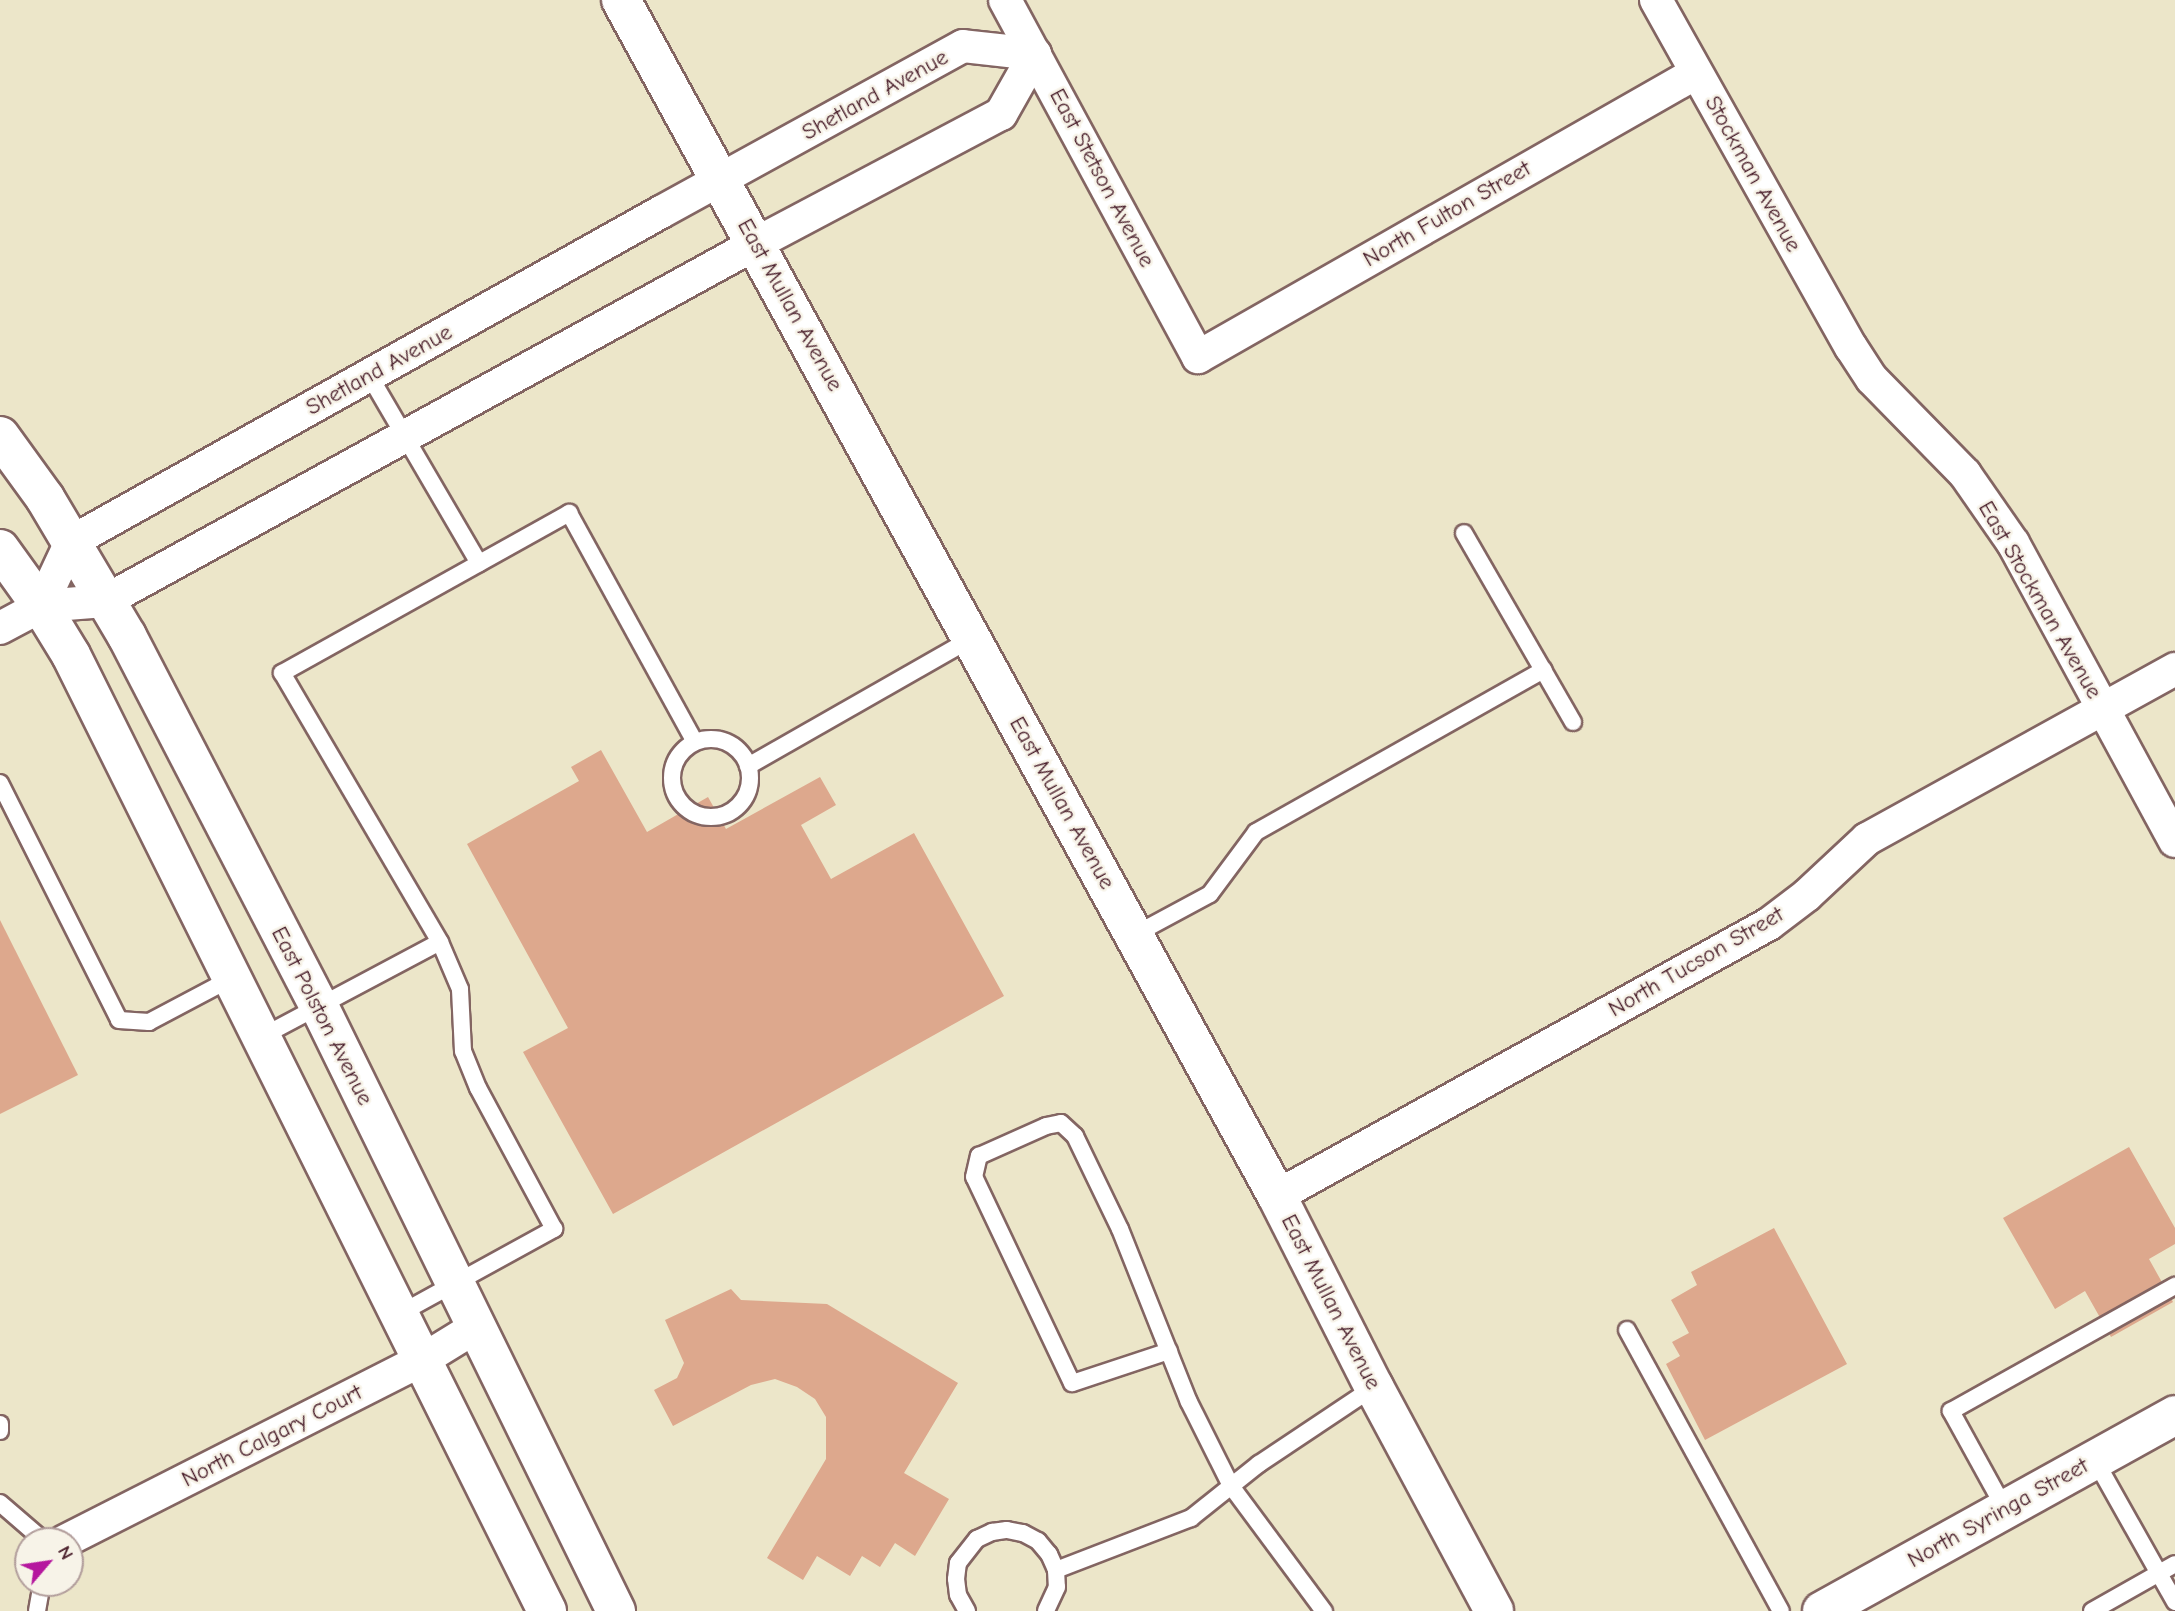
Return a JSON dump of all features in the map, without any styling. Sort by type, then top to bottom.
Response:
[{"type":"street","name":"East Mullan Avenue","points":[[621,0],[757,243],[1277,1196],[1374,1387],[1494,1611]]},
{"type":"street","name":"East Stetson Avenue","points":[[1005,0],[1198,357]]},
{"type":"street","name":"Stockman Avenue","points":[[1656,0],[1851,347]]},
{"type":"street","name":"Shetland Avenue","points":[[71,542],[962,46],[1035,54]]},
{"type":"street","points":[[0,628],[41,606],[105,601],[757,243],[1001,114],[1035,54]]},
{"type":"street","name":"North Fulton Street","points":[[1198,357],[1696,73]]},
{"type":"street","name":"East Stockman Avenue","points":[[1851,347],[1872,379],[1965,474],[2012,543],[2175,841]]},
{"type":"street","name":"East Polston Avenue","points":[[0,436],[45,498],[127,636],[318,1006],[616,1611]]},
{"type":"street","points":[[41,606],[71,542]]},
{"type":"street","points":[[0,549],[41,606],[71,655],[424,1359],[547,1611]]},
{"type":"street","name":"North Tucson Street","points":[[1277,1196],[1769,924],[1807,895],[1867,839],[2175,669]]},
{"type":"street","name":"North Calgary Court","points":[[84,1531],[424,1359],[476,1327]]},
{"type":"street","name":"North Syringa Street","points":[[1822,1611],[2175,1415]]},
{"type":"lane","points":[[369,375],[479,563]]},
{"type":"lane","points":[[401,1313],[554,1229],[478,1088],[463,1051],[460,989],[440,942],[282,673],[569,513],[695,742]]},
{"type":"lane","points":[[1464,533],[1573,722]]},
{"type":"lane","points":[[748,766],[973,639]]},
{"type":"lane","points":[[1134,935],[1210,894],[1256,832],[1543,670]]},
{"type":"lane","points":[[721,740],[733,745],[748,766],[747,792],[741,803],[719,816],[694,814],[676,796],[672,771],[676,759],[695,742],[721,740]]},
{"type":"lane","points":[[0,783],[118,1020],[149,1022],[233,977]]},
{"type":"lane","points":[[263,1036],[440,942]]},
{"type":"lane","points":[[1169,1351],[1072,1383],[974,1177],[979,1156],[1046,1126],[1061,1123],[1075,1136],[1120,1229],[1169,1351],[1189,1402],[1231,1486],[1324,1611]]},
{"type":"lane","points":[[2005,1510],[1951,1411],[2175,1286]]},
{"type":"lane","points":[[1627,1330],[1781,1611]]},
{"type":"lane","points":[[1056,1570],[1191,1518],[1259,1464],[1374,1387]]},
{"type":"lane","points":[[0,1424],[0,1431]]},
{"type":"lane","points":[[2095,1460],[2175,1602]]},
{"type":"lane","points":[[0,1503],[28,1527]]},
{"type":"lane","points":[[965,1610],[958,1595],[958,1563],[977,1539],[992,1532],[1023,1532],[1038,1541],[1049,1554],[1056,1570],[1057,1587],[1046,1611]]},
{"type":"lane","points":[[2092,1611],[2175,1564]]},
{"type":"building","points":[[601,750],[647,832],[708,797],[726,829],[820,777],[836,805],[801,825],[831,879],[914,833],[1004,996],[613,1214],[523,1052],[568,1028],[467,844],[579,781],[571,767]]},
{"type":"building","points":[[0,920],[78,1075],[0,1114]]},
{"type":"building","points":[[2129,1147],[2175,1228],[2175,1244],[2149,1259],[2173,1302],[2111,1337],[2085,1291],[2055,1309],[2003,1218]]},
{"type":"building","points":[[1774,1228],[1847,1364],[1705,1440],[1666,1364],[1680,1356],[1672,1342],[1689,1333],[1671,1300],[1697,1285],[1691,1272]]},
{"type":"building","points":[[731,1289],[741,1300],[827,1304],[958,1383],[904,1473],[949,1499],[915,1556],[895,1543],[880,1567],[862,1556],[850,1576],[817,1556],[803,1580],[767,1558],[826,1459],[826,1417],[815,1399],[797,1387],[775,1379],[751,1385],[673,1426],[654,1390],[677,1378],[684,1363],[665,1320]]}]
